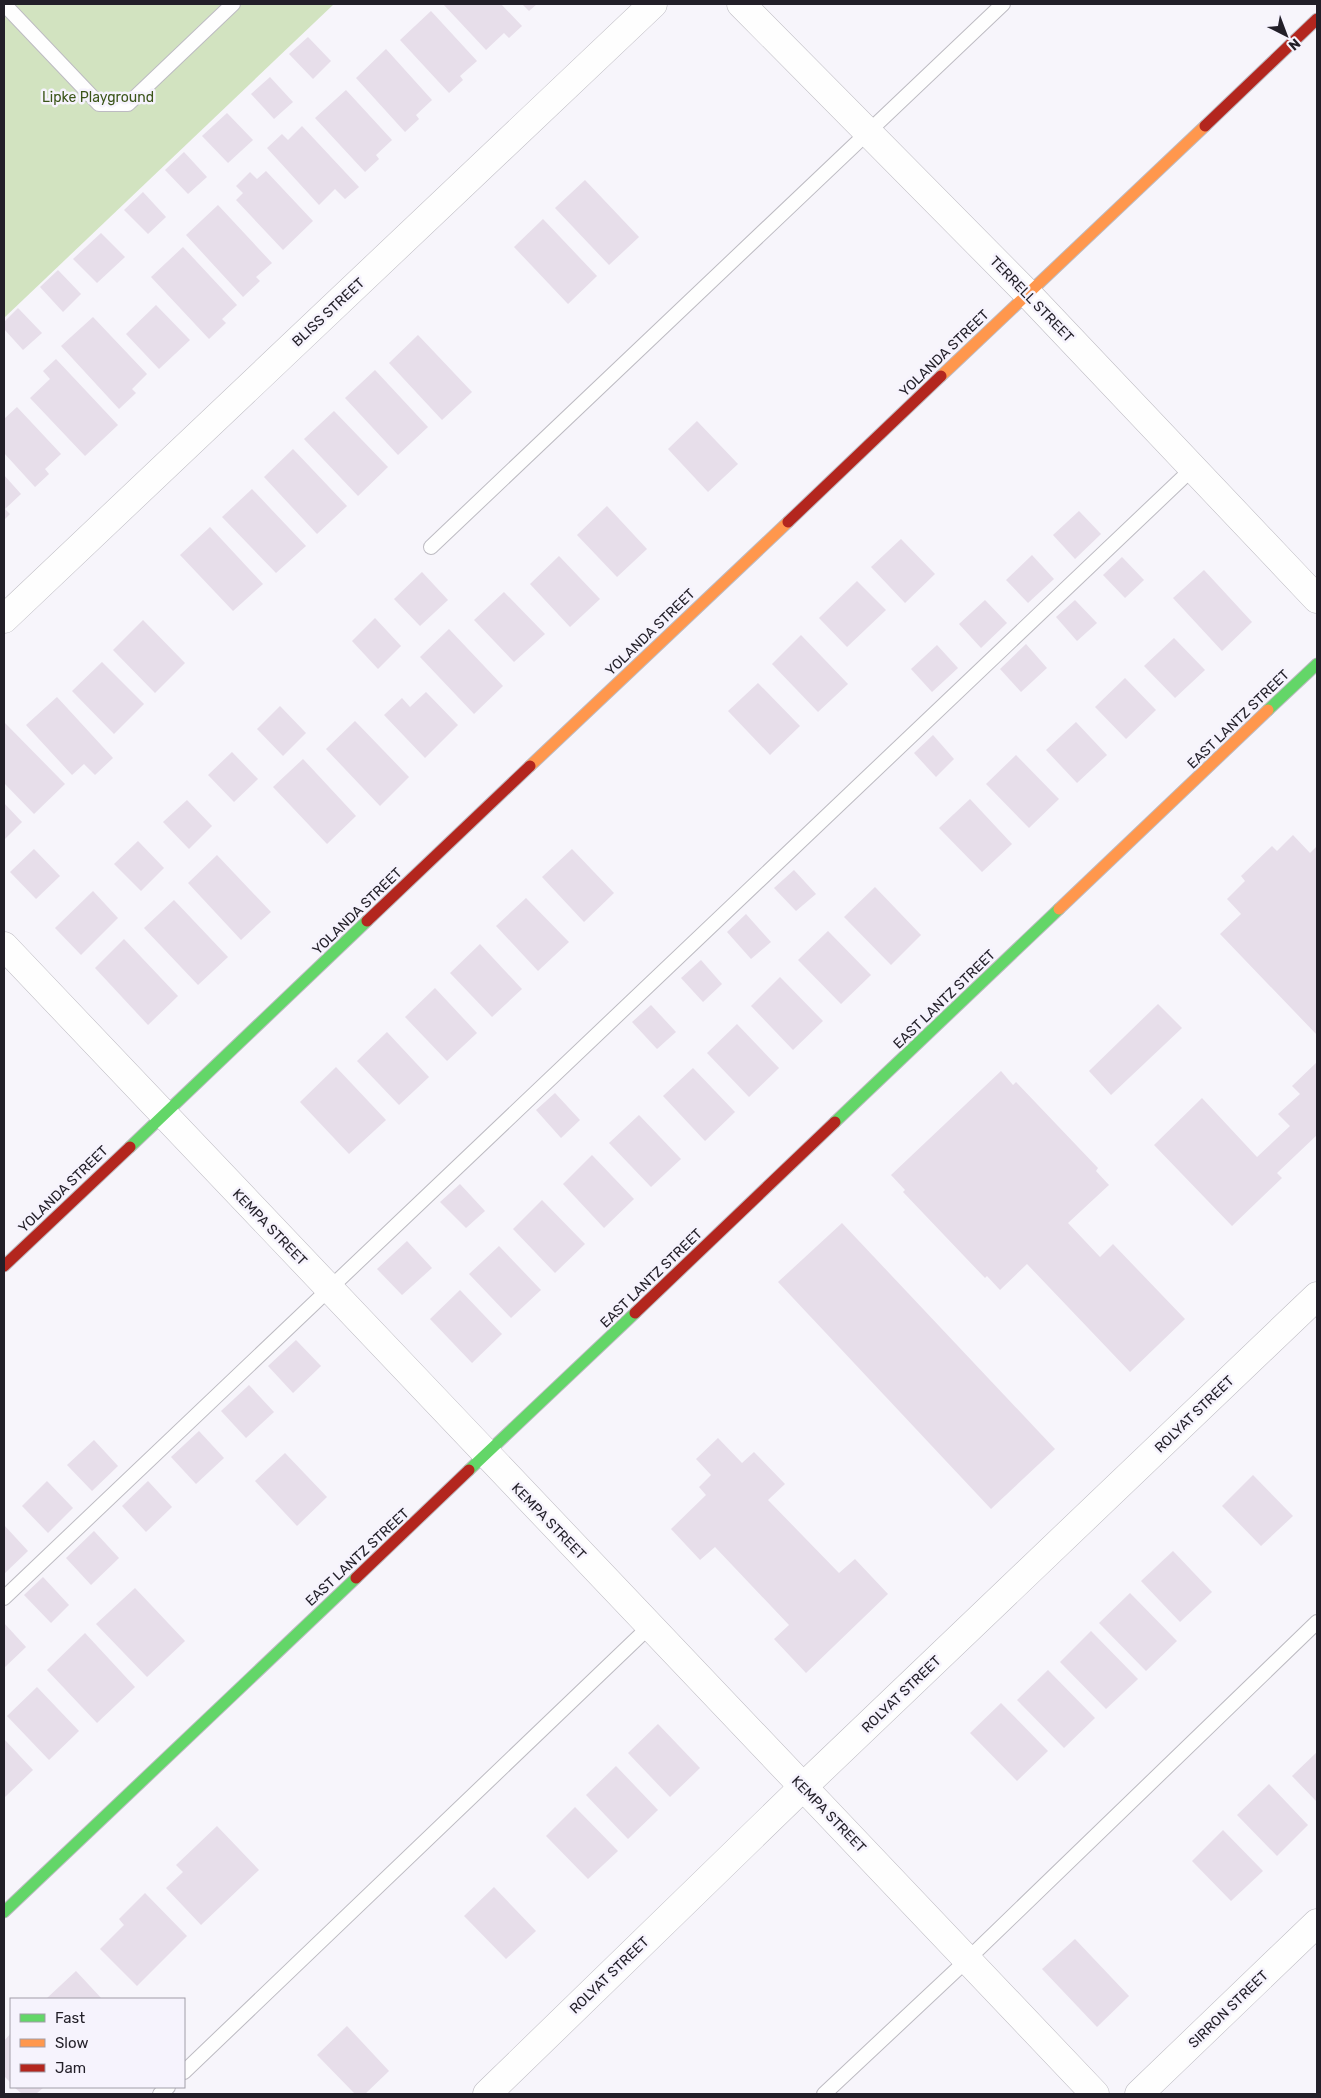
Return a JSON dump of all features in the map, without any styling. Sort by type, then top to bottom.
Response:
[{"type":"street","name":"BLISS STREET","points":[[4,619],[652,4]]},
{"type":"street","name":"TERRELL STREET","points":[[741,4],[1028,294],[1317,599]]},
{"type":"street","name":"YOLANDA STREET","points":[[4,1266],[1317,19]]},
{"type":"street","name":"EAST LANTZ STREET","points":[[4,1912],[1317,664]]},
{"type":"street","name":"KEMPA STREET","points":[[5,950],[1095,2094]]},
{"type":"street","name":"ROLYAT STREET","points":[[487,2094],[804,1787],[1317,1296]]},
{"type":"street","name":"SIRRON STREET","points":[[1139,2094],[1317,1924]]},
{"type":"lane","points":[[4,4],[99,104],[128,104],[233,4]]},
{"type":"lane","points":[[431,547],[867,131],[1003,4]]},
{"type":"lane","points":[[4,1598],[1193,468]]},
{"type":"lane","points":[[824,2094],[968,1960],[1317,1622]]},
{"type":"lane","points":[[185,2071],[650,1626]]},
{"type":"green space","name":"Lipke Playground","points":[[4,4],[334,4],[4,318]]},
{"type":"building","points":[[443,4],[501,4],[522,26],[509,38],[504,33],[486,50]]},
{"type":"building","points":[[522,4],[537,4],[529,11]]},
{"type":"building","points":[[431,11],[477,61],[460,76],[463,80],[449,93],[400,40]]},
{"type":"building","points":[[308,37],[331,61],[313,79],[289,54]]},
{"type":"building","points":[[386,49],[432,100],[416,115],[419,119],[405,132],[356,78]]},
{"type":"building","points":[[270,77],[293,102],[274,119],[251,94]]},
{"type":"building","points":[[346,90],[392,140],[376,155],[379,159],[365,172],[315,118]]},
{"type":"building","points":[[227,113],[253,140],[228,163],[202,136]]},
{"type":"building","points":[[302,126],[359,187],[345,199],[335,189],[319,205],[267,148],[282,134],[288,140]]},
{"type":"building","points":[[184,152],[207,177],[188,194],[165,170]]},
{"type":"building","points":[[266,171],[313,221],[283,250],[236,200],[243,193],[236,186],[250,172],[257,179]]},
{"type":"building","points":[[585,180],[639,237],[609,265],[555,208]]},
{"type":"building","points":[[143,192],[166,217],[148,234],[124,210]]},
{"type":"building","points":[[218,205],[272,263],[256,277],[260,281],[243,297],[186,235]]},
{"type":"building","points":[[543,219],[597,276],[568,304],[514,247]]},
{"type":"building","points":[[101,233],[125,257],[97,283],[73,259]]},
{"type":"building","points":[[183,247],[237,305],[222,319],[226,323],[209,339],[151,277]]},
{"type":"building","points":[[58,270],[81,294],[63,312],[40,287]]},
{"type":"building","points":[[156,305],[190,340],[159,369],[126,334]]},
{"type":"building","points":[[18,308],[42,333],[23,350],[4,329],[4,322]]},
{"type":"building","points":[[93,317],[147,374],[132,389],[136,393],[119,409],[61,346]]},
{"type":"building","points":[[418,335],[472,392],[442,420],[389,363]]},
{"type":"building","points":[[56,359],[118,425],[85,456],[30,398],[50,379],[43,371]]},
{"type":"building","points":[[375,370],[428,427],[398,455],[345,398]]},
{"type":"building","points":[[17,407],[61,454],[45,469],[49,474],[35,487],[4,453],[4,419]]},
{"type":"building","points":[[334,411],[388,467],[358,496],[304,439]]},
{"type":"building","points":[[697,421],[738,464],[708,492],[668,449]]},
{"type":"building","points":[[293,449],[347,506],[317,534],[264,477]]},
{"type":"building","points":[[4,475],[21,494],[5,509],[10,514],[4,520]]},
{"type":"building","points":[[252,489],[306,546],[276,573],[222,517]]},
{"type":"building","points":[[607,506],[647,549],[617,577],[577,535]]},
{"type":"building","points":[[1079,511],[1101,534],[1075,559],[1053,535]]},
{"type":"building","points":[[210,527],[263,584],[233,611],[180,555]]},
{"type":"building","points":[[901,539],[935,574],[905,603],[871,567]]},
{"type":"building","points":[[1032,555],[1054,579],[1028,603],[1006,580]]},
{"type":"building","points":[[559,556],[600,599],[570,627],[530,584]]},
{"type":"building","points":[[1122,557],[1144,580],[1125,598],[1103,575]]},
{"type":"building","points":[[1204,570],[1252,622],[1222,651],[1173,598]]},
{"type":"building","points":[[422,572],[448,600],[420,626],[394,599]]},
{"type":"building","points":[[857,581],[886,610],[847,647],[819,618]]},
{"type":"building","points":[[504,592],[545,634],[514,662],[474,620]]},
{"type":"building","points":[[985,600],[1007,623],[981,648],[959,624]]},
{"type":"building","points":[[1075,600],[1097,623],[1077,641],[1056,617]]},
{"type":"building","points":[[375,618],[401,646],[378,669],[352,641]]},
{"type":"building","points":[[143,620],[185,663],[155,693],[113,650]]},
{"type":"building","points":[[449,629],[503,686],[474,714],[420,657]]},
{"type":"building","points":[[801,635],[848,684],[818,712],[772,664]]},
{"type":"building","points":[[1174,638],[1205,670],[1175,698],[1144,666]]},
{"type":"building","points":[[1026,644],[1047,668],[1021,692],[1000,669]]},
{"type":"building","points":[[937,645],[958,668],[932,692],[911,669]]},
{"type":"building","points":[[102,662],[144,704],[114,734],[72,691]]},
{"type":"building","points":[[1125,678],[1156,710],[1126,739],[1095,707]]},
{"type":"building","points":[[758,683],[800,726],[770,755],[728,711]]},
{"type":"building","points":[[426,692],[458,725],[425,758],[384,715],[402,698],[410,707]]},
{"type":"building","points":[[57,697],[113,758],[95,775],[84,764],[72,775],[26,725]]},
{"type":"building","points":[[280,706],[306,733],[283,756],[257,729]]},
{"type":"building","points":[[355,721],[409,777],[380,806],[326,749]]},
{"type":"building","points":[[4,722],[65,784],[34,814],[4,783]]},
{"type":"building","points":[[1076,722],[1107,755],[1077,783],[1046,750]]},
{"type":"building","points":[[933,735],[954,759],[936,777],[914,753]]},
{"type":"building","points":[[232,752],[258,779],[234,802],[208,775]]},
{"type":"building","points":[[1016,755],[1059,799],[1029,828],[986,784]]},
{"type":"building","points":[[303,759],[356,816],[327,844],[273,787]]},
{"type":"building","points":[[970,799],[1012,844],[982,872],[939,828]]},
{"type":"building","points":[[187,800],[212,826],[189,849],[163,822]]},
{"type":"building","points":[[4,803],[22,822],[4,840]]},
{"type":"building","points":[[1293,835],[1310,853],[1317,846],[1317,1035],[1220,934],[1241,914],[1227,899],[1245,881],[1241,876],[1272,846],[1277,851]]},
{"type":"building","points":[[138,841],[164,868],[141,891],[114,864]]},
{"type":"building","points":[[34,849],[60,876],[36,899],[10,872]]},
{"type":"building","points":[[572,849],[614,893],[584,922],[542,877]]},
{"type":"building","points":[[217,855],[271,912],[241,940],[188,883]]},
{"type":"building","points":[[794,870],[816,894],[796,911],[774,888]]},
{"type":"building","points":[[875,887],[921,935],[891,965],[844,917]]},
{"type":"building","points":[[93,891],[118,918],[81,955],[55,928]]},
{"type":"building","points":[[526,898],[569,942],[538,971],[496,926]]},
{"type":"building","points":[[174,900],[228,957],[198,985],[144,928]]},
{"type":"building","points":[[746,914],[771,942],[751,959],[727,932]]},
{"type":"building","points":[[828,931],[871,975],[841,1004],[798,960]]},
{"type":"building","points":[[124,939],[178,996],[148,1025],[95,968]]},
{"type":"building","points":[[480,944],[522,989],[492,1017],[450,973]]},
{"type":"building","points":[[701,960],[722,984],[703,1002],[681,978]]},
{"type":"building","points":[[780,977],[823,1021],[793,1050],[751,1006]]},
{"type":"building","points":[[435,988],[477,1033],[447,1061],[405,1017]]},
{"type":"building","points":[[1158,1004],[1182,1028],[1111,1095],[1089,1071]]},
{"type":"building","points":[[651,1005],[676,1032],[657,1049],[632,1022]]},
{"type":"building","points":[[737,1024],[779,1068],[749,1097],[707,1053]]},
{"type":"building","points":[[387,1032],[429,1077],[399,1105],[357,1061]]},
{"type":"building","points":[[1317,1062],[1317,1135],[1277,1173],[1282,1178],[1232,1226],[1154,1145],[1202,1098],[1257,1157],[1290,1126],[1278,1114],[1300,1094],[1292,1086]]},
{"type":"building","points":[[336,1067],[386,1120],[349,1154],[300,1102]]},
{"type":"building","points":[[693,1068],[735,1112],[705,1141],[663,1096]]},
{"type":"building","points":[[1001,1071],[1013,1085],[1016,1082],[1098,1168],[1096,1171],[1109,1185],[1068,1223],[1100,1257],[1113,1244],[1185,1319],[1130,1372],[1027,1264],[1000,1290],[987,1276],[985,1278],[903,1192],[905,1190],[891,1175]]},
{"type":"building","points":[[555,1093],[580,1120],[561,1138],[536,1110]]},
{"type":"building","points":[[639,1115],[681,1159],[651,1187],[609,1143]]},
{"type":"building","points":[[592,1155],[634,1199],[604,1228],[563,1184]]},
{"type":"building","points":[[460,1184],[485,1211],[466,1228],[440,1202]]},
{"type":"building","points":[[542,1200],[585,1244],[555,1273],[513,1229]]},
{"type":"building","points":[[842,1223],[1055,1449],[991,1509],[778,1282]]},
{"type":"building","points":[[407,1241],[432,1268],[402,1295],[377,1269]]},
{"type":"building","points":[[499,1246],[541,1290],[511,1318],[469,1274]]},
{"type":"building","points":[[460,1290],[502,1334],[472,1363],[430,1319]]},
{"type":"building","points":[[296,1340],[321,1366],[293,1393],[268,1366]]},
{"type":"building","points":[[249,1385],[274,1412],[246,1438],[221,1411]]},
{"type":"building","points":[[199,1431],[224,1458],[196,1484],[171,1457]]},
{"type":"building","points":[[718,1438],[742,1463],[754,1452],[785,1484],[768,1500],[839,1573],[855,1559],[888,1594],[806,1673],[774,1639],[789,1625],[715,1547],[700,1560],[671,1529],[706,1495],[699,1487],[711,1475],[696,1459]]},
{"type":"building","points":[[94,1440],[118,1466],[92,1491],[67,1465]]},
{"type":"building","points":[[285,1453],[327,1497],[297,1526],[255,1481]]},
{"type":"building","points":[[1253,1475],[1293,1516],[1261,1546],[1222,1506]]},
{"type":"building","points":[[47,1481],[73,1508],[48,1533],[22,1506]]},
{"type":"building","points":[[148,1481],[172,1507],[146,1532],[122,1506]]},
{"type":"building","points":[[4,1525],[28,1551],[4,1574]]},
{"type":"building","points":[[94,1531],[119,1558],[91,1585],[66,1558]]},
{"type":"building","points":[[1173,1551],[1212,1592],[1180,1622],[1141,1581]]},
{"type":"building","points":[[43,1577],[69,1605],[51,1623],[24,1595]]},
{"type":"building","points":[[135,1588],[185,1641],[147,1677],[96,1624]]},
{"type":"building","points":[[1130,1593],[1177,1641],[1146,1671],[1099,1623]]},
{"type":"building","points":[[4,1623],[26,1647],[4,1668]]},
{"type":"building","points":[[1091,1631],[1138,1679],[1106,1709],[1060,1662]]},
{"type":"building","points":[[85,1633],[135,1687],[97,1723],[47,1670]]},
{"type":"building","points":[[1048,1670],[1095,1718],[1064,1748],[1017,1700]]},
{"type":"building","points":[[37,1687],[79,1731],[49,1760],[7,1716]]},
{"type":"building","points":[[1001,1703],[1048,1751],[1017,1781],[970,1733]]},
{"type":"building","points":[[658,1724],[700,1768],[670,1797],[628,1753]]},
{"type":"building","points":[[4,1739],[33,1770],[4,1798]]},
{"type":"building","points":[[1317,1752],[1317,1802],[1292,1776]]},
{"type":"building","points":[[616,1766],[658,1810],[628,1839],[586,1795]]},
{"type":"building","points":[[1269,1784],[1308,1825],[1277,1856],[1237,1815]]},
{"type":"building","points":[[575,1807],[618,1851],[588,1879],[546,1836]]},
{"type":"building","points":[[217,1826],[259,1870],[201,1925],[166,1888],[183,1872],[176,1865]]},
{"type":"building","points":[[1223,1830],[1263,1871],[1231,1901],[1192,1861]]},
{"type":"building","points":[[494,1887],[536,1931],[506,1959],[464,1916]]},
{"type":"building","points":[[145,1893],[187,1936],[137,1986],[100,1949],[124,1925],[119,1919]]},
{"type":"building","points":[[1075,1939],[1129,1996],[1097,2027],[1042,1969]]},
{"type":"building","points":[[76,1971],[101,1998],[47,1998]]},
{"type":"building","points":[[347,2026],[389,2071],[365,2094],[355,2094],[317,2055]]},
{"type":"building","points":[[10,2034],[10,2082],[4,2076],[4,2041]]},
{"type":"building","points":[[15,2088],[43,2088],[36,2094],[22,2094]]},
{"type":"traffic: fast","points":[[1268,710],[1317,664]]},
{"type":"traffic: fast","points":[[835,1122],[1059,909]]},
{"type":"traffic: fast","points":[[130,1147],[367,921]]},
{"type":"traffic: fast","points":[[469,1470],[635,1313]]},
{"type":"traffic: fast","points":[[4,1912],[356,1578]]},
{"type":"traffic: slow","points":[[941,376],[1205,126]]},
{"type":"traffic: slow","points":[[530,766],[788,522]]},
{"type":"traffic: slow","points":[[1059,909],[1268,710]]},
{"type":"traffic: jam","points":[[1205,126],[1317,19]]},
{"type":"traffic: jam","points":[[788,522],[941,376]]},
{"type":"traffic: jam","points":[[367,921],[530,766]]},
{"type":"traffic: jam","points":[[635,1313],[835,1122]]},
{"type":"traffic: jam","points":[[4,1266],[130,1147]]},
{"type":"traffic: jam","points":[[356,1578],[469,1470]]}]
